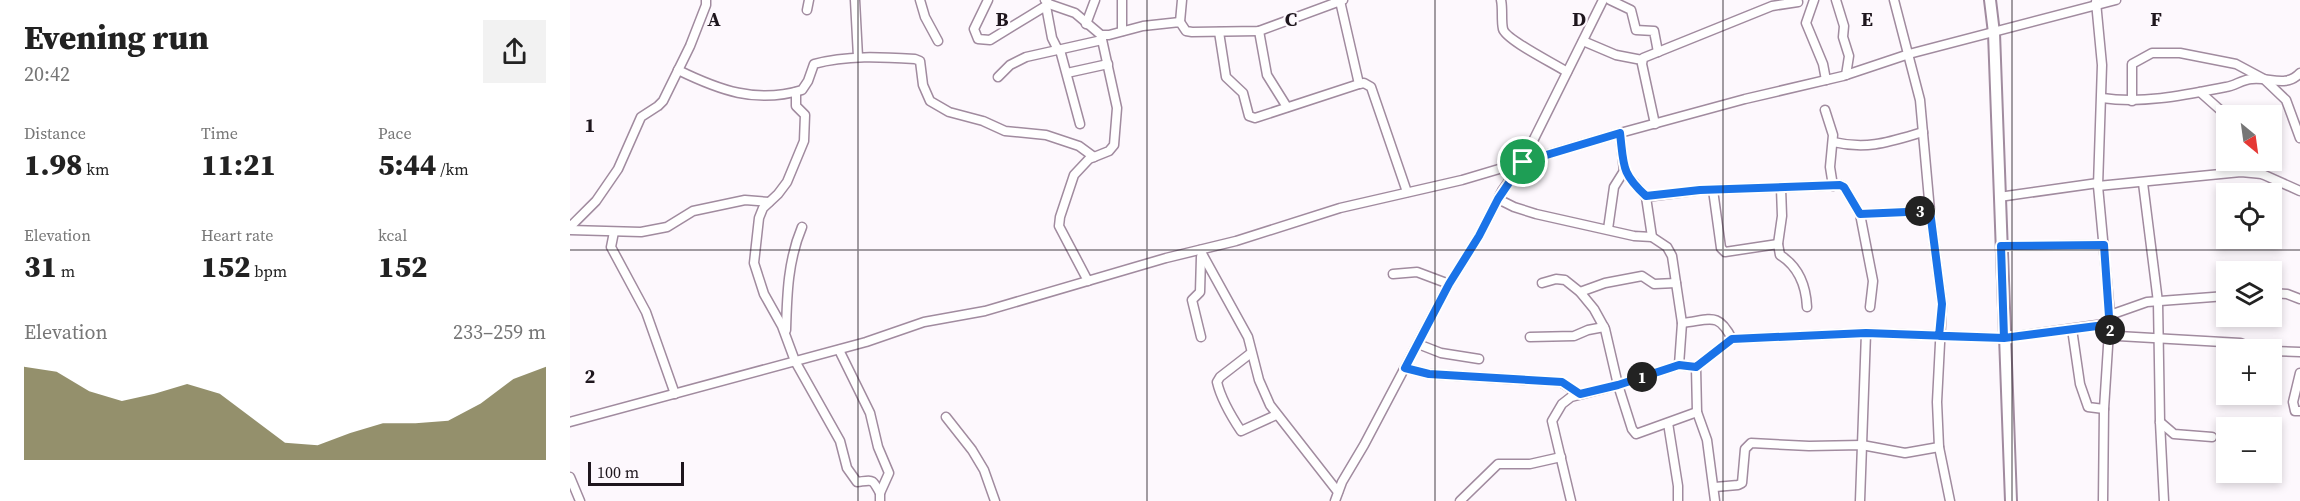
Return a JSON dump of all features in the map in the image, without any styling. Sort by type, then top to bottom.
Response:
[{"type":"main road","points":[[1990,0],[1994,33],[2011,501]]},
{"type":"street","points":[[570,229],[596,201],[618,170],[636,124],[641,117],[663,100],[690,46],[707,0]]},
{"type":"street","points":[[807,10],[808,0]]},
{"type":"street","points":[[855,0],[858,57]]},
{"type":"street","points":[[920,0],[925,17],[938,40]]},
{"type":"street","points":[[988,0],[974,29],[978,39],[984,41],[990,40],[1047,3]]},
{"type":"street","points":[[1086,24],[1095,0]]},
{"type":"street","points":[[1122,0],[1122,31]]},
{"type":"street","points":[[1182,0],[1180,22],[1186,31],[1219,32],[1259,31],[1341,1],[1359,84]]},
{"type":"street","points":[[1501,0],[1504,13],[1503,27],[1510,39],[1567,72]]},
{"type":"street","points":[[1201,252],[1248,337],[1259,380],[1276,416],[1337,497],[1449,284],[1479,236],[1498,199],[1523,162],[1603,0]]},
{"type":"street","points":[[1610,0],[1631,10],[1636,30],[1654,31],[1658,52]]},
{"type":"street","points":[[1806,18],[1814,0]]},
{"type":"street","points":[[1836,0],[1844,26],[1843,37],[1850,61],[1846,75]]},
{"type":"street","points":[[1894,0],[1920,100],[1930,211],[1942,304],[1937,402],[1939,447],[1950,501]]},
{"type":"street","points":[[570,422],[839,350],[924,322],[985,311],[1088,280],[1201,252],[1313,216],[1462,180],[1620,133],[1745,99],[1846,75],[1909,54],[1994,33],[2096,2],[2116,0]]},
{"type":"street","points":[[1583,41],[1616,55],[1642,60],[1772,6],[1798,1],[1823,64],[1826,80]]},
{"type":"street","points":[[2096,2],[2102,65],[2098,184],[2110,315],[2104,409],[2104,501]]},
{"type":"street","points":[[1047,3],[1075,13],[1101,37],[1118,108],[1114,145],[1109,151],[1081,166],[1074,175],[1059,226],[1088,280]]},
{"type":"street","points":[[1047,3],[1052,38],[1067,73],[1080,124]]},
{"type":"street","points":[[998,77],[1010,65],[1026,57],[1143,26],[1180,22]]},
{"type":"street","points":[[1259,31],[1267,75],[1287,107]]},
{"type":"street","points":[[1219,32],[1226,77],[1243,93],[1249,117],[1255,118],[1359,84],[1368,84],[1374,90],[1407,192]]},
{"type":"street","points":[[2132,101],[2132,64],[2152,53],[2180,53],[2236,64],[2264,79],[2286,100],[2300,138]]},
{"type":"street","points":[[678,70],[712,87],[742,94],[765,95],[802,90],[814,64],[858,57],[920,61],[923,85],[930,100],[949,112],[982,121],[1005,131],[1046,135],[1079,146],[1094,157]]},
{"type":"street","points":[[1642,60],[1655,124]]},
{"type":"street","points":[[1067,73],[1108,64]]},
{"type":"street","points":[[2102,98],[2132,101],[2178,97],[2229,87],[2250,78],[2284,82],[2295,78],[2300,73]]},
{"type":"street","points":[[796,92],[796,106],[803,111],[806,121],[804,141],[787,182],[769,202],[759,218],[754,263],[764,294],[786,334],[795,361],[840,441],[849,472],[857,482],[868,479],[873,481],[880,497]]},
{"type":"street","points":[[2200,92],[2216,106]]},
{"type":"street","points":[[1825,110],[1831,125],[1833,142],[1830,167],[1833,186]]},
{"type":"street","points":[[2290,113],[2300,118]]},
{"type":"street","points":[[1833,142],[1864,147],[1923,132]]},
{"type":"street","points":[[1620,133],[1624,171],[1646,196],[1652,237]]},
{"type":"street","points":[[1608,229],[1614,187],[1624,171]]},
{"type":"street","points":[[2000,197],[2098,184],[2143,183],[2241,172],[2262,174],[2300,188]]},
{"type":"street","points":[[2143,183],[2158,302],[2164,501]]},
{"type":"street","points":[[1646,196],[1713,190],[1844,187],[1860,214],[1873,281],[1869,307]]},
{"type":"street","points":[[1781,188],[1782,216],[1778,244],[1780,255],[1790,261],[1804,284],[1807,307]]},
{"type":"street","points":[[1713,190],[1721,248],[1725,252],[1778,244]]},
{"type":"street","points":[[1498,199],[1536,214],[1634,236],[1652,237],[1666,247],[1672,256],[1682,323],[1679,365]]},
{"type":"street","points":[[570,229],[629,233],[656,230],[693,211],[745,200],[769,202]]},
{"type":"street","points":[[1860,214],[1930,211]]},
{"type":"street","points":[[786,334],[787,292],[791,261],[802,227]]},
{"type":"street","points":[[614,232],[611,247],[646,312],[675,394]]},
{"type":"street","points":[[2001,246],[2104,245]]},
{"type":"street","points":[[1201,252],[1200,292],[1192,298],[1201,337]]},
{"type":"street","points":[[1393,274],[1417,272],[1449,284]]},
{"type":"street","points":[[1580,292],[1605,283],[1642,276],[1650,283],[1676,283]]},
{"type":"street","points":[[1542,283],[1557,279],[1565,280],[1580,292],[1594,309],[1604,327],[1618,385],[1632,429],[1636,434],[1697,412]]},
{"type":"street","points":[[2282,294],[2300,299]]},
{"type":"street","points":[[2110,315],[2147,302],[2216,297]]},
{"type":"street","points":[[1682,323],[1718,319],[1724,323],[1732,339]]},
{"type":"street","points":[[1571,501],[1552,421],[1562,404],[1580,394],[1618,385],[1679,365],[1696,367],[1732,339],[1866,333],[2004,338],[2097,326],[2118,336],[2216,342]]},
{"type":"street","points":[[1530,337],[1574,336],[1604,327]]},
{"type":"street","points":[[2072,329],[2080,384],[2088,406],[2104,409]]},
{"type":"street","points":[[1860,501],[1866,333]]},
{"type":"street","points":[[1418,344],[1442,353],[1479,359]]},
{"type":"street","points":[[839,350],[870,413],[878,447],[889,473],[880,497]]},
{"type":"street","points":[[2282,351],[2300,352]]},
{"type":"street","points":[[1251,353],[1218,380],[1217,383],[1226,407],[1242,431],[1276,416]]},
{"type":"street","points":[[1696,367],[1697,412],[1707,440],[1708,460],[1715,487],[1715,501]]},
{"type":"street","points":[[1405,368],[1429,374],[1562,382],[1580,394]]},
{"type":"street","points":[[2300,373],[2293,402],[2295,411],[2300,411]]},
{"type":"street","points":[[946,417],[972,450],[984,470],[995,501]]},
{"type":"street","points":[[2160,422],[2174,434],[2212,438]]},
{"type":"street","points":[[1668,423],[1678,501]]},
{"type":"street","points":[[1715,487],[1742,483],[1745,449],[1751,443],[1809,446],[1862,445],[1905,453],[1939,447]]},
{"type":"street","points":[[1460,501],[1498,464],[1530,464],[1561,457]]},
{"type":"street","points":[[570,477],[580,501]]},
{"type":"route","points":[[1523,162],[1498,199],[1479,236],[1449,284],[1405,368],[1429,374],[1562,382],[1580,394],[1618,385],[1679,365],[1696,367],[1732,339],[1866,333],[1939,336],[2004,338],[2097,326],[2110,331],[2104,245],[2001,246],[2004,338],[1939,336],[1942,304],[1930,211],[1860,214],[1844,187],[1840,185],[1700,190],[1646,196],[1624,171],[1620,133],[1523,162]]}]
